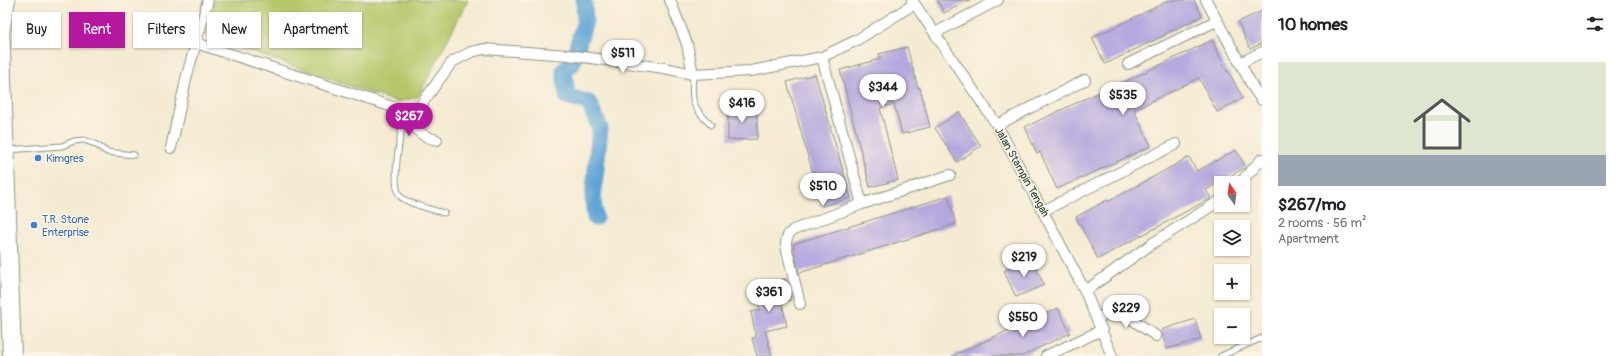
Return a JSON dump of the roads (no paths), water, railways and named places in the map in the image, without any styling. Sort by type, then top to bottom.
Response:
[{"type":"highway","points":[[0,33],[6,0]]},
{"type":"highway","points":[[0,23],[12,356]]},
{"type":"street","points":[[199,32],[208,0]]},
{"type":"street","points":[[670,0],[687,44],[693,74]]},
{"type":"street","points":[[935,33],[998,0]]},
{"type":"street","points":[[1206,0],[1216,21],[1240,63],[1258,90],[1262,100]]},
{"type":"street","points":[[199,44],[390,106],[409,109],[421,106],[452,62],[471,52],[484,49],[568,55],[664,68],[693,74],[751,71],[822,57],[857,40],[913,2]]},
{"type":"street","name":"Jalan Stampin Tengah","points":[[913,2],[997,125],[1085,292],[1112,356]]},
{"type":"street","points":[[1128,64],[1216,21]]},
{"type":"street","points":[[171,148],[187,74],[195,48]]},
{"type":"street","points":[[1240,63],[1262,52]]},
{"type":"street","points":[[822,57],[862,204]]},
{"type":"street","points":[[997,125],[1085,80]]},
{"type":"street","points":[[409,109],[415,127],[420,134],[437,140]]},
{"type":"street","points":[[1043,211],[1176,144]]},
{"type":"street","points":[[1247,176],[1262,160]]},
{"type":"street","points":[[800,304],[786,246],[786,238],[793,230],[862,204],[950,175]]},
{"type":"street","points":[[1085,292],[1153,243],[1214,204]]},
{"type":"street","points":[[1096,318],[1115,312],[1124,314],[1156,336]]},
{"type":"street","points":[[1046,356],[1102,330]]},
{"type":"lane","points":[[693,74],[693,104],[701,116],[711,125]]},
{"type":"lane","points":[[409,109],[396,176],[397,190],[401,198],[419,206],[444,213]]},
{"type":"lane","points":[[4,151],[62,146],[74,141],[84,140],[95,144],[107,152],[134,155]]},
{"type":"lane","points":[[1221,356],[1262,338]]},
{"type":"waterway","points":[[584,0],[585,21],[572,64],[564,70],[567,96],[589,103],[600,128],[593,200],[595,218]]},
{"type":"place","name":"Kimgres","points":[[38,158]]},
{"type":"place","name":"T.R. Stone Enterprise","points":[[34,225]]}]
